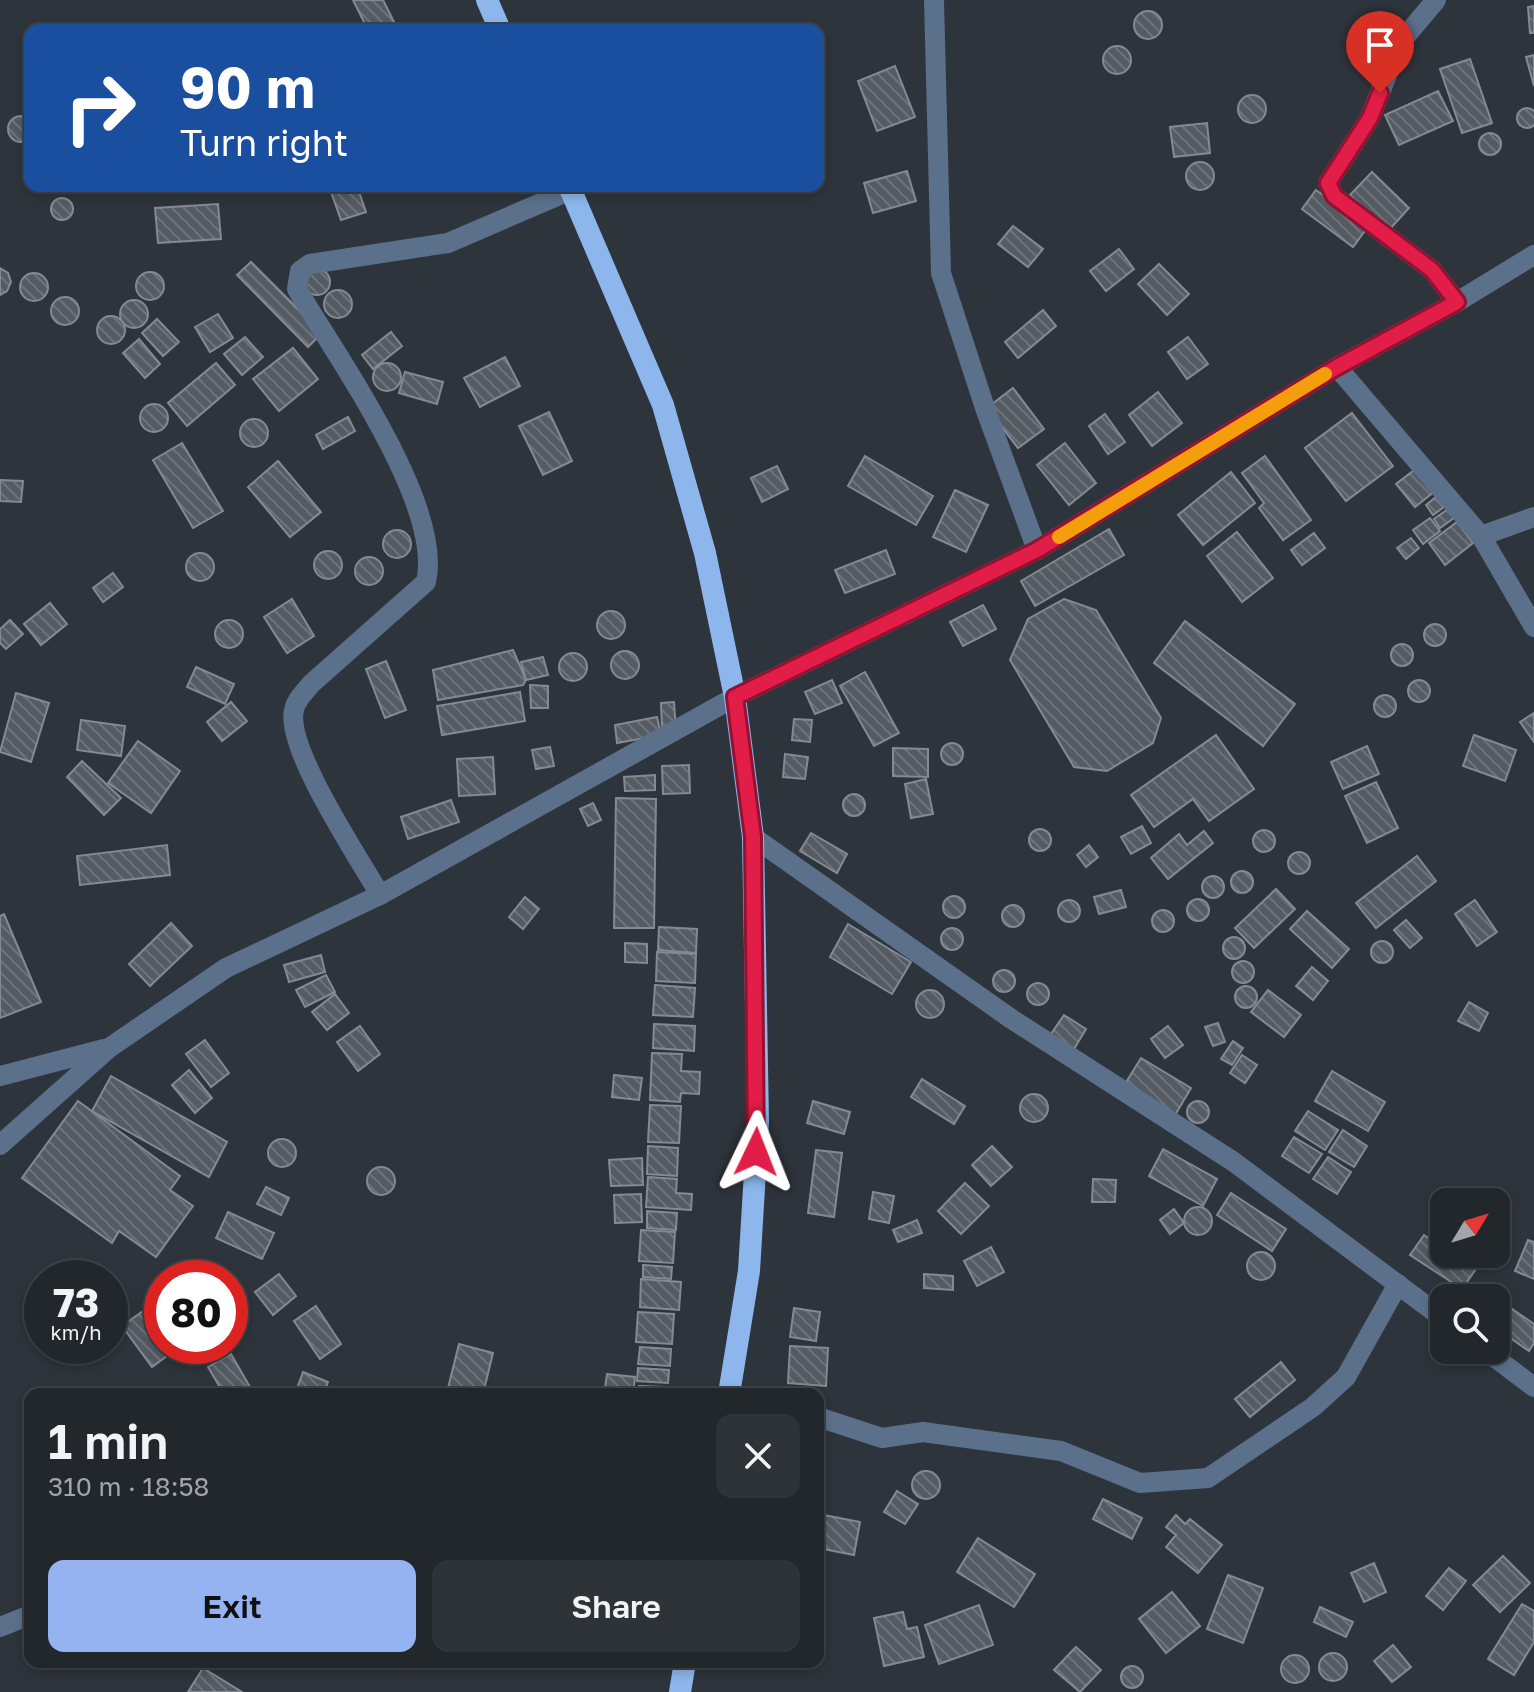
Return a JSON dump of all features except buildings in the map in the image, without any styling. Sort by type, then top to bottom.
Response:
[{"type":"highway","points":[[487,0],[497,24]]},
{"type":"highway","points":[[572,192],[663,405],[705,553],[735,697],[753,837],[758,1122],[749,1271],[734,1388]]},
{"type":"highway","points":[[680,1692],[684,1668]]},
{"type":"street","points":[[934,0],[941,273],[1037,550]]},
{"type":"street","points":[[1436,0],[1399,44],[1370,118],[1328,183],[1334,196],[1432,270],[1457,302]]},
{"type":"street","points":[[380,895],[298,750],[293,712],[311,684],[426,582],[430,564],[400,467],[364,392],[297,289],[300,271],[310,264],[448,243],[561,192]]},
{"type":"street","points":[[0,1145],[109,1048],[226,968],[380,895],[735,697],[1037,550],[1337,367],[1457,302],[1534,255]]},
{"type":"street","points":[[1337,367],[1481,536],[1534,627]]},
{"type":"street","points":[[1481,536],[1534,517]]},
{"type":"street","points":[[753,837],[1010,1018],[1234,1162],[1430,1308]]},
{"type":"street","points":[[0,1076],[109,1048]]},
{"type":"street","points":[[824,1419],[882,1438],[923,1432],[1061,1451],[1140,1483],[1208,1478],[1313,1407],[1346,1377],[1398,1284]]},
{"type":"street","points":[[1504,1364],[1534,1387]]},
{"type":"street","points":[[0,1627],[24,1617]]},
{"type":"slow traffic","points":[[1059,537],[1325,374]]},
{"type":"route","points":[[756,1152],[753,837],[735,697],[1037,550],[1337,367],[1457,302],[1432,270],[1334,196],[1328,183],[1370,118],[1380,93]]}]
